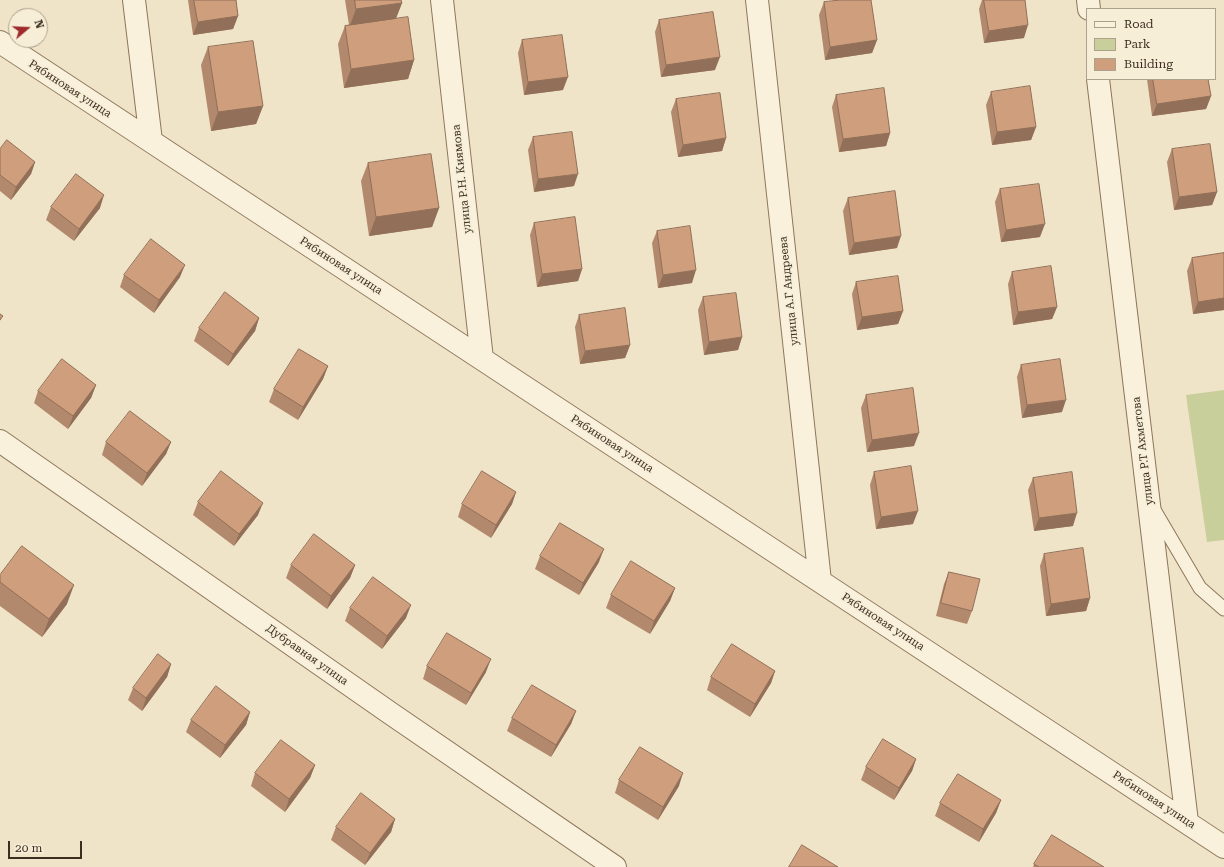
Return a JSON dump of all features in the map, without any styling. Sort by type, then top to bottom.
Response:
[{"type":"street","points":[[134,0],[151,141]]},
{"type":"street","name":"улица Р.Н. Киямова","points":[[442,0],[482,359]]},
{"type":"street","name":"улица А.Г Андреева","points":[[757,0],[820,581]]},
{"type":"street","name":"Рябиновая улица","points":[[0,42],[1224,846]]},
{"type":"street","name":"улица Р.Т Ахметова","points":[[1098,80],[1187,822]]},
{"type":"street","name":"Дубравная улица","points":[[0,441],[370,699],[615,867]]},
{"type":"lane","points":[[1148,500],[1200,588],[1224,608]]},
{"type":"green space","points":[[1224,390],[1224,540],[1207,542],[1186,395]]},
{"type":"building","points":[[194,0],[236,0],[238,16],[198,22]]},
{"type":"building","points":[[355,0],[401,0],[402,3],[356,9]]},
{"type":"building","points":[[841,0],[871,0],[877,40],[830,47],[824,2]]},
{"type":"building","points":[[984,0],[1025,0],[1028,25],[989,31]]},
{"type":"building","points":[[713,12],[720,57],[666,65],[659,20]]},
{"type":"building","points":[[408,17],[414,60],[351,69],[345,26]]},
{"type":"building","points":[[562,35],[568,77],[528,82],[522,40]]},
{"type":"building","points":[[253,41],[263,106],[218,112],[208,47]]},
{"type":"building","points":[[1153,80],[1208,80],[1211,96],[1157,104]]},
{"type":"building","points":[[1030,86],[1036,127],[997,132],[991,92]]},
{"type":"building","points":[[884,88],[890,133],[843,139],[836,95]]},
{"type":"building","points":[[720,93],[726,138],[683,145],[676,99]]},
{"type":"building","points":[[572,132],[578,174],[538,179],[533,137]]},
{"type":"building","points":[[7,140],[35,162],[16,187],[0,175],[0,149]]},
{"type":"building","points":[[1210,144],[1217,192],[1179,197],[1172,149]]},
{"type":"building","points":[[431,154],[439,208],[376,217],[368,163]]},
{"type":"building","points":[[76,174],[104,195],[79,229],[51,207]]},
{"type":"building","points":[[1039,184],[1045,224],[1006,230],[1000,189]]},
{"type":"building","points":[[895,191],[901,236],[854,243],[848,198]]},
{"type":"building","points":[[575,217],[582,269],[542,274],[534,223]]},
{"type":"building","points":[[690,226],[696,270],[663,275],[657,231]]},
{"type":"building","points":[[151,239],[185,265],[159,300],[124,275]]},
{"type":"building","points":[[1224,253],[1224,298],[1198,302],[1192,258]]},
{"type":"building","points":[[1051,266],[1057,307],[1018,312],[1012,272]]},
{"type":"building","points":[[898,276],[903,311],[862,317],[856,282]]},
{"type":"building","points":[[225,292],[259,318],[233,354],[199,328]]},
{"type":"building","points":[[736,293],[742,337],[709,342],[703,297]]},
{"type":"building","points":[[625,308],[630,345],[585,351],[579,315]]},
{"type":"building","points":[[299,349],[328,366],[303,407],[274,389]]},
{"type":"building","points":[[62,359],[96,385],[73,416],[38,391]]},
{"type":"building","points":[[1060,359],[1066,400],[1027,405],[1021,365]]},
{"type":"building","points":[[913,388],[919,433],[872,440],[866,395]]},
{"type":"building","points":[[130,411],[171,442],[147,473],[106,442]]},
{"type":"building","points":[[911,466],[918,511],[881,517],[874,472]]},
{"type":"building","points":[[221,471],[263,503],[239,534],[198,502]]},
{"type":"building","points":[[482,471],[516,492],[496,525],[462,504]]},
{"type":"building","points":[[1072,472],[1077,513],[1039,518],[1033,478]]},
{"type":"building","points":[[560,523],[604,549],[583,583],[540,556]]},
{"type":"building","points":[[314,534],[355,565],[331,596],[291,565]]},
{"type":"building","points":[[22,546],[74,585],[49,619],[0,582],[0,575]]},
{"type":"building","points":[[1083,548],[1090,598],[1051,604],[1044,554]]},
{"type":"building","points":[[631,561],[675,588],[654,621],[611,595]]},
{"type":"building","points":[[949,572],[980,579],[972,611],[941,603]]},
{"type":"building","points":[[373,577],[411,605],[387,636],[350,608]]},
{"type":"building","points":[[447,633],[491,659],[471,693],[427,666]]},
{"type":"building","points":[[732,644],[775,671],[755,704],[711,677]]},
{"type":"building","points":[[158,654],[171,664],[146,698],[133,688]]},
{"type":"building","points":[[532,685],[576,711],[556,745],[512,718]]},
{"type":"building","points":[[216,686],[250,712],[225,745],[191,720]]},
{"type":"building","points":[[883,739],[916,759],[899,788],[866,767]]},
{"type":"building","points":[[281,740],[315,765],[289,799],[255,773]]},
{"type":"building","points":[[640,747],[683,773],[663,807],[619,780]]},
{"type":"building","points":[[958,774],[1001,800],[983,829],[940,803]]},
{"type":"building","points":[[361,793],[395,819],[370,853],[336,827]]},
{"type":"building","points":[[1052,835],[1104,867],[1039,867],[1034,864]]},
{"type":"building","points":[[802,845],[838,867],[789,867]]}]
